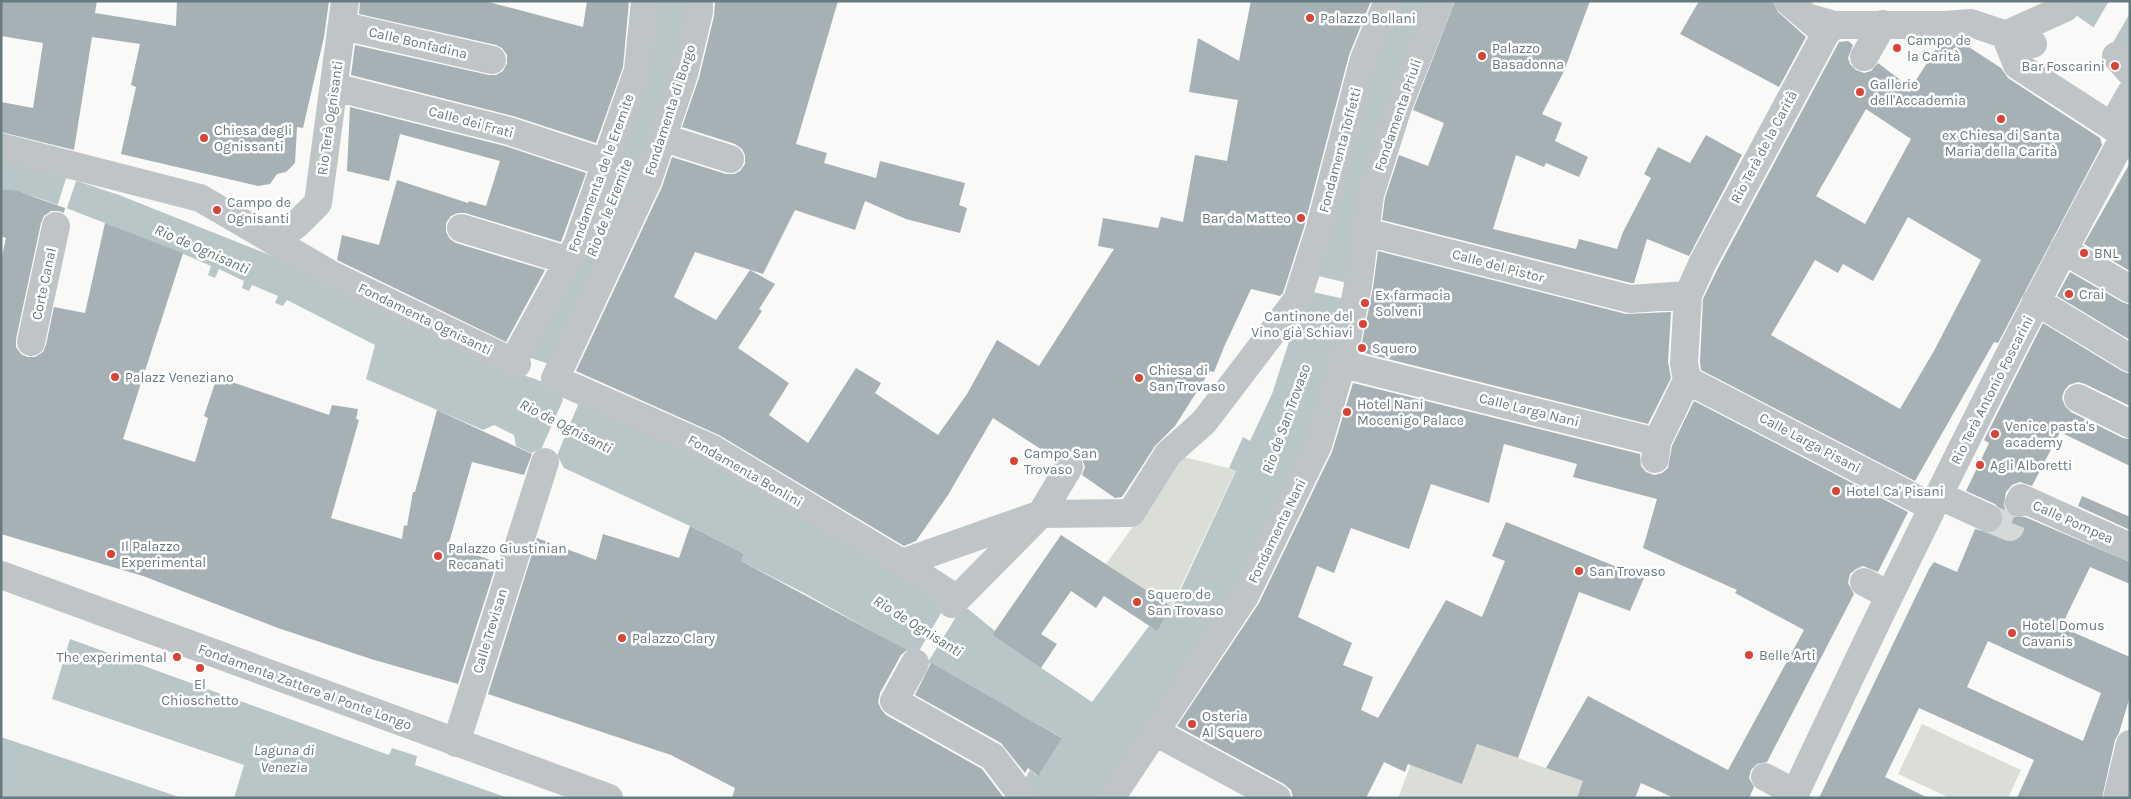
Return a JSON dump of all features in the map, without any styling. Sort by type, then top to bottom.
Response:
[{"type":"street","name":"Fondamenta de le Eremite","points":[[515,363],[577,245],[638,70],[645,1]]},
{"type":"street","name":"Fondamenta di Borgo","points":[[555,379],[648,180],[664,138],[684,74],[699,12],[699,1]]},
{"type":"street","name":"Fondamenta Toffetti","points":[[1041,514],[1131,513],[1194,417],[1297,300],[1319,231],[1364,59],[1388,1]]},
{"type":"street","name":"Fondamenta Priuli","points":[[1366,232],[1370,195],[1398,107],[1440,1]]},
{"type":"street","points":[[1788,1],[1823,25],[1945,25],[1975,12],[2005,35],[2033,44]]},
{"type":"street","points":[[2005,35],[2065,8]]},
{"type":"street","name":"Calle Bonfadina","points":[[344,14],[492,60]]},
{"type":"street","name":"Rio Terà Ognisanti","points":[[274,241],[296,225],[318,203],[344,14]]},
{"type":"street","points":[[1864,58],[1883,24]]},
{"type":"street","name":"Rio Terà de la Carità","points":[[1688,295],[1823,25]]},
{"type":"street","points":[[2005,35],[2017,65],[2112,126],[2130,94]]},
{"type":"street","name":"Calle dei Frati","points":[[334,87],[509,131],[606,162]]},
{"type":"street","name":"Rio Terà Antonio Foscarini","points":[[1794,795],[1935,501],[2036,301],[2125,135],[2112,126]]},
{"type":"street","points":[[664,138],[730,159]]},
{"type":"street","points":[[1,147],[200,198],[274,241]]},
{"type":"street","name":"Corte Canal","points":[[31,342],[56,226]]},
{"type":"street","points":[[461,228],[569,261]]},
{"type":"street","name":"Calle del Pistor","points":[[1366,232],[1630,299],[1688,295]]},
{"type":"street","name":"Fondamenta Nani","points":[[1110,798],[1245,596],[1318,445],[1342,364],[1357,293],[1366,232]]},
{"type":"street","name":"Fondamenta Ognisanti","points":[[274,241],[332,275],[515,363]]},
{"type":"street","points":[[2063,250],[2130,290]]},
{"type":"street","points":[[1686,372],[1688,295]]},
{"type":"street","points":[[2036,301],[2130,358]]},
{"type":"street","name":"Calle Larga Nani","points":[[1342,364],[1656,450],[1686,372]]},
{"type":"street","name":"Calle Larga Pisani","points":[[1686,372],[1935,501]]},
{"type":"street","name":"Fondamenta Bonlini","points":[[555,379],[711,448],[902,563]]},
{"type":"street","points":[[2078,398],[2130,424]]},
{"type":"street","name":"Calle Trevisan","points":[[456,743],[545,462]]},
{"type":"street","points":[[902,563],[955,601],[1041,514],[1069,468]]},
{"type":"street","name":"Calle Pompea","points":[[2019,503],[2021,498],[2130,547]]},
{"type":"street","points":[[1935,501],[1988,518]]},
{"type":"street","points":[[902,563],[1041,514]]},
{"type":"street","name":"Fondamenta Zattere al Ponte Longo","points":[[1,575],[609,798]]},
{"type":"street","points":[[1864,582],[1889,595]]},
{"type":"street","points":[[915,663],[894,702],[993,757],[1020,796]]},
{"type":"street","points":[[1155,732],[1277,798]]},
{"type":"street","points":[[2118,798],[2130,744]]},
{"type":"street","points":[[1765,777],[1794,795]]},
{"type":"shaded area","points":[[1180,456],[1236,470],[1171,607],[1106,564]]},
{"type":"shaded area","points":[[1922,724],[2021,770],[2008,798],[1950,798],[1898,774]]},
{"type":"shaded area","points":[[1477,744],[1583,781],[1577,798],[1398,798],[1411,764],[1462,784]]},
{"type":"water","points":[[652,1],[692,1],[675,91],[545,383],[588,399],[777,495],[961,609],[968,609],[995,631],[992,635],[1092,702],[1149,626],[1157,630],[1172,608],[1236,471],[1229,468],[1243,437],[1250,441],[1272,394],[1302,302],[1389,1],[1436,1],[1304,446],[1240,589],[1105,798],[1024,798],[1020,788],[1030,770],[1037,776],[1061,737],[804,593],[741,561],[744,554],[690,526],[564,468],[557,455],[541,449],[531,453],[516,446],[514,435],[494,425],[483,430],[366,379],[375,345],[287,300],[283,306],[275,303],[278,296],[252,285],[249,291],[242,288],[244,281],[219,269],[215,278],[208,275],[211,266],[183,254],[50,202],[26,194],[1,189],[1,158],[35,167],[119,195],[310,271],[506,369],[547,317]]},
{"type":"water","points":[[2056,1],[2130,1],[2130,59],[2100,32]]},
{"type":"water","name":"Laguna di Venezia","points":[[70,639],[389,755],[392,748],[417,756],[415,765],[508,798],[234,798],[244,765],[52,699]]},
{"type":"water","points":[[1,737],[182,798],[1,798]]},
{"type":"pier","points":[[2109,1],[2130,1],[2130,13],[2111,46],[2092,30]]},
{"type":"pier","points":[[67,175],[77,178],[66,211],[57,207]]},
{"type":"pier","points":[[1306,273],[1356,285],[1353,301],[1304,290]]},
{"type":"pier","points":[[522,355],[555,366],[555,386],[506,369]]},
{"type":"pier","points":[[559,388],[588,399],[578,405],[556,458],[540,452],[563,400]]},
{"type":"pier","points":[[948,601],[961,609],[928,662],[915,658]]},
{"type":"building","points":[[1,1],[97,1],[95,13],[176,26],[177,1],[329,1],[324,37],[303,128],[297,127],[295,163],[286,172],[277,174],[270,184],[258,186],[121,154],[136,87],[131,85],[140,44],[92,37],[74,150],[1,132],[1,102],[33,108],[43,43],[1,36]]},
{"type":"building","points":[[360,1],[485,1],[583,27],[587,1],[629,1],[623,67],[596,143],[513,116],[351,75],[355,45],[489,75],[496,75],[503,71],[507,63],[507,55],[502,48],[496,45],[359,14]]},
{"type":"building","points":[[715,1],[838,1],[796,144],[827,153],[824,163],[876,178],[880,161],[965,183],[959,205],[967,208],[960,233],[906,219],[865,201],[855,230],[795,210],[763,274],[695,252],[674,297],[716,320],[750,270],[775,284],[759,309],[762,311],[738,348],[789,383],[769,415],[808,443],[856,368],[881,383],[875,393],[938,435],[967,394],[997,340],[1039,366],[1114,249],[1098,246],[1103,218],[1158,228],[1161,217],[1183,222],[1195,155],[1227,161],[1238,100],[1189,92],[1198,38],[1239,61],[1251,1],[1371,1],[1349,55],[1304,227],[1283,293],[1280,296],[1251,289],[1214,372],[1210,371],[1175,426],[1155,446],[1122,497],[1115,498],[1082,475],[1085,467],[1082,459],[1077,454],[1069,451],[1061,454],[1056,459],[993,418],[948,495],[916,541],[904,546],[719,435],[576,371],[662,187],[672,157],[726,174],[734,174],[740,171],[745,164],[745,155],[742,149],[735,144],[682,127],[699,78],[714,16]]},
{"type":"building","points":[[1455,1],[1590,1],[1564,71],[1542,114],[1562,123],[1555,141],[1588,157],[1579,177],[1546,163],[1544,167],[1516,155],[1493,229],[1576,249],[1579,239],[1617,249],[1623,232],[1651,178],[1644,174],[1658,147],[1690,163],[1706,135],[1742,155],[1689,256],[1647,239],[1634,283],[1631,283],[1382,220],[1385,198],[1399,155],[1428,166],[1444,123],[1413,110]]},
{"type":"building","points":[[1699,1],[1773,1],[1778,12],[1806,37],[1779,87],[1680,34]]},
{"type":"building","points":[[1958,40],[2001,68],[2008,78],[2100,138],[2102,145],[1998,343],[1994,342],[1915,481],[1701,370],[1703,299],[1839,42],[1848,41],[1853,45],[1848,58],[1850,64],[1856,70],[1864,73],[1871,71],[1878,63],[1911,88],[1941,41]],"holes":[[[1866,109],[1911,139],[1865,224],[1816,196]],[[1908,217],[1981,260],[1935,349],[1900,409],[1771,335],[1815,260],[1838,273],[1843,264],[1873,281]]]},
{"type":"building","points":[[350,107],[505,146],[586,173],[561,242],[465,213],[451,216],[446,223],[446,232],[450,239],[456,243],[545,270],[506,342],[337,260],[342,235],[379,245],[397,180],[468,203],[469,201],[486,206],[500,161],[400,134],[389,181],[347,171]]},
{"type":"building","points":[[2130,163],[2130,271],[2084,244]]},
{"type":"building","points":[[1,189],[17,191],[65,208],[64,213],[51,211],[44,216],[41,223],[16,339],[16,347],[21,354],[27,357],[35,357],[43,352],[54,307],[85,313],[105,223],[183,253],[123,439],[195,462],[208,418],[204,416],[217,377],[329,415],[332,405],[358,409],[356,419],[359,420],[331,518],[402,539],[404,525],[407,526],[413,492],[415,492],[437,410],[532,454],[524,475],[472,462],[448,546],[497,562],[458,684],[371,659],[278,628],[143,576],[1,534],[1,261],[6,238],[1,236]]},
{"type":"building","points":[[1378,251],[1626,314],[1671,312],[1668,362],[1671,378],[1648,424],[1360,352],[1373,288]]},
{"type":"building","points":[[2070,272],[2130,305],[2130,340],[2057,296]]},
{"type":"building","points":[[2043,323],[2130,374],[2130,406],[2078,382],[2069,385],[2064,391],[2062,398],[2065,406],[2071,412],[2123,438],[2130,439],[2130,466],[2060,432],[2032,486],[2020,482],[2012,485],[2006,492],[2004,505],[2006,512],[2013,517],[2025,517],[2130,562],[2130,584],[2090,567],[2061,627],[2130,657],[2130,696],[2119,733],[2115,740],[2102,798],[2017,798],[2034,760],[1919,708],[1885,777],[1928,798],[1819,798],[1929,569],[1934,562],[1957,572],[1975,529],[1990,533],[2002,525],[2003,516],[1995,504],[1966,491],[1989,443],[1984,440]],"holes":[[[1988,641],[2101,693],[2083,741],[1967,687]]]},
{"type":"building","points":[[1353,383],[1640,454],[1641,466],[1646,472],[1654,475],[1662,473],[1668,468],[1672,446],[1694,401],[1908,512],[1878,572],[1863,566],[1850,574],[1848,583],[1854,594],[1767,762],[1757,764],[1751,770],[1749,778],[1754,787],[1749,798],[1674,798],[1641,783],[1635,798],[1577,798],[1583,781],[1546,768],[1588,696],[1728,770],[1804,630],[1735,593],[1737,590],[1643,548],[1657,499],[1573,477],[1577,464],[1504,444],[1489,503],[1431,484],[1409,549],[1351,528],[1334,573],[1317,566],[1298,617],[1352,643],[1343,665],[1373,677],[1361,710],[1378,718],[1446,600],[1482,617],[1505,561],[1492,556],[1506,522],[1644,578],[1630,611],[1579,592],[1518,758],[1477,744],[1462,784],[1408,764],[1405,772],[1384,762],[1366,798],[1293,798],[1291,790],[1284,784],[1177,726],[1259,603],[1332,452]]},
{"type":"building","points":[[2082,496],[2130,517],[2130,530],[2078,506]]},
{"type":"building","points":[[690,526],[744,554],[741,561],[907,650],[901,655],[880,693],[878,702],[881,709],[886,715],[982,769],[1004,798],[732,798],[735,788],[671,755],[488,694],[537,538],[596,560],[603,534],[679,558]]},
{"type":"building","name":"Squero de San Trovaso","points":[[1061,535],[1172,607],[1157,631],[1104,596],[1096,608],[1071,591],[1041,634],[1057,644],[1041,668],[992,635]]},
{"type":"building","points":[[931,663],[1062,738],[1038,776],[1028,768],[1025,773],[1001,743],[915,695]]},
{"type":"tunnel","points":[[1988,518],[2010,527],[2019,503]]},
{"type":"place","name":"Palazzo Bollani","points":[[1310,18]]},
{"type":"place","name":"Campo de la Carità","points":[[1897,48]]},
{"type":"place","name":"Palazzo Basadonna","points":[[1482,56]]},
{"type":"place","name":"Bar Foscarini","points":[[2115,66]]},
{"type":"place","name":"Gallerie dell'Accademia","points":[[1860,92]]},
{"type":"place","name":"ex Chiesa di Santa Maria della Carità","points":[[2001,119]]},
{"type":"place","name":"Chiesa degli Ognissanti","points":[[204,138]]},
{"type":"place","name":"Campo de Ognisanti","points":[[217,210]]},
{"type":"place","name":"Bar da Matteo","points":[[1301,218]]},
{"type":"place","name":"BNL","points":[[2084,253]]},
{"type":"place","name":"Crai","points":[[2069,294]]},
{"type":"place","name":"Ex farmacia Solveni","points":[[1365,303]]},
{"type":"place","name":"Cantinone del Vino già Schiavi","points":[[1363,324]]},
{"type":"place","name":"Squero","points":[[1362,348]]},
{"type":"place","name":"Palazz Veneziano","points":[[115,377]]},
{"type":"place","name":"Chiesa di San Trovaso","points":[[1139,378]]},
{"type":"place","name":"Hotel Nani Mocenigo Palace","points":[[1347,412]]},
{"type":"place","name":"Venice pasta's academy","points":[[1995,434]]},
{"type":"place","name":"Campo San Trovaso","points":[[1014,461]]},
{"type":"place","name":"Agli Alboretti","points":[[1980,465]]},
{"type":"place","name":"Hotel Ca' Pisani","points":[[1836,491]]},
{"type":"place","name":"Il Palazzo Experimental","points":[[111,554]]},
{"type":"place","name":"Palazzo Giustinian Recanati","points":[[438,556]]},
{"type":"place","name":"San Trovaso","points":[[1579,571]]},
{"type":"place","name":"Squero de San Trovaso","points":[[1137,602]]},
{"type":"place","name":"Hotel Domus Cavanis","points":[[2012,633]]},
{"type":"place","name":"Palazzo Clary","points":[[622,638]]},
{"type":"place","name":"Belle Arti","points":[[1749,655]]},
{"type":"place","name":"The experimental","points":[[177,657]]},
{"type":"place","name":"El Chioschetto","points":[[200,668]]},
{"type":"place","name":"Osteria Al Squero","points":[[1192,724]]},
{"type":"water label","name":"Rio de le Eremite","points":[[609,208]]},
{"type":"water label","name":"Rio de Ognisanti","points":[[202,249]]},
{"type":"water label","name":"Rio de San Trovaso","points":[[1286,419]]},
{"type":"water label","name":"Rio de Ognisanti","points":[[566,426]]},
{"type":"water label","name":"Rio de Ognisanti","points":[[918,626]]}]
